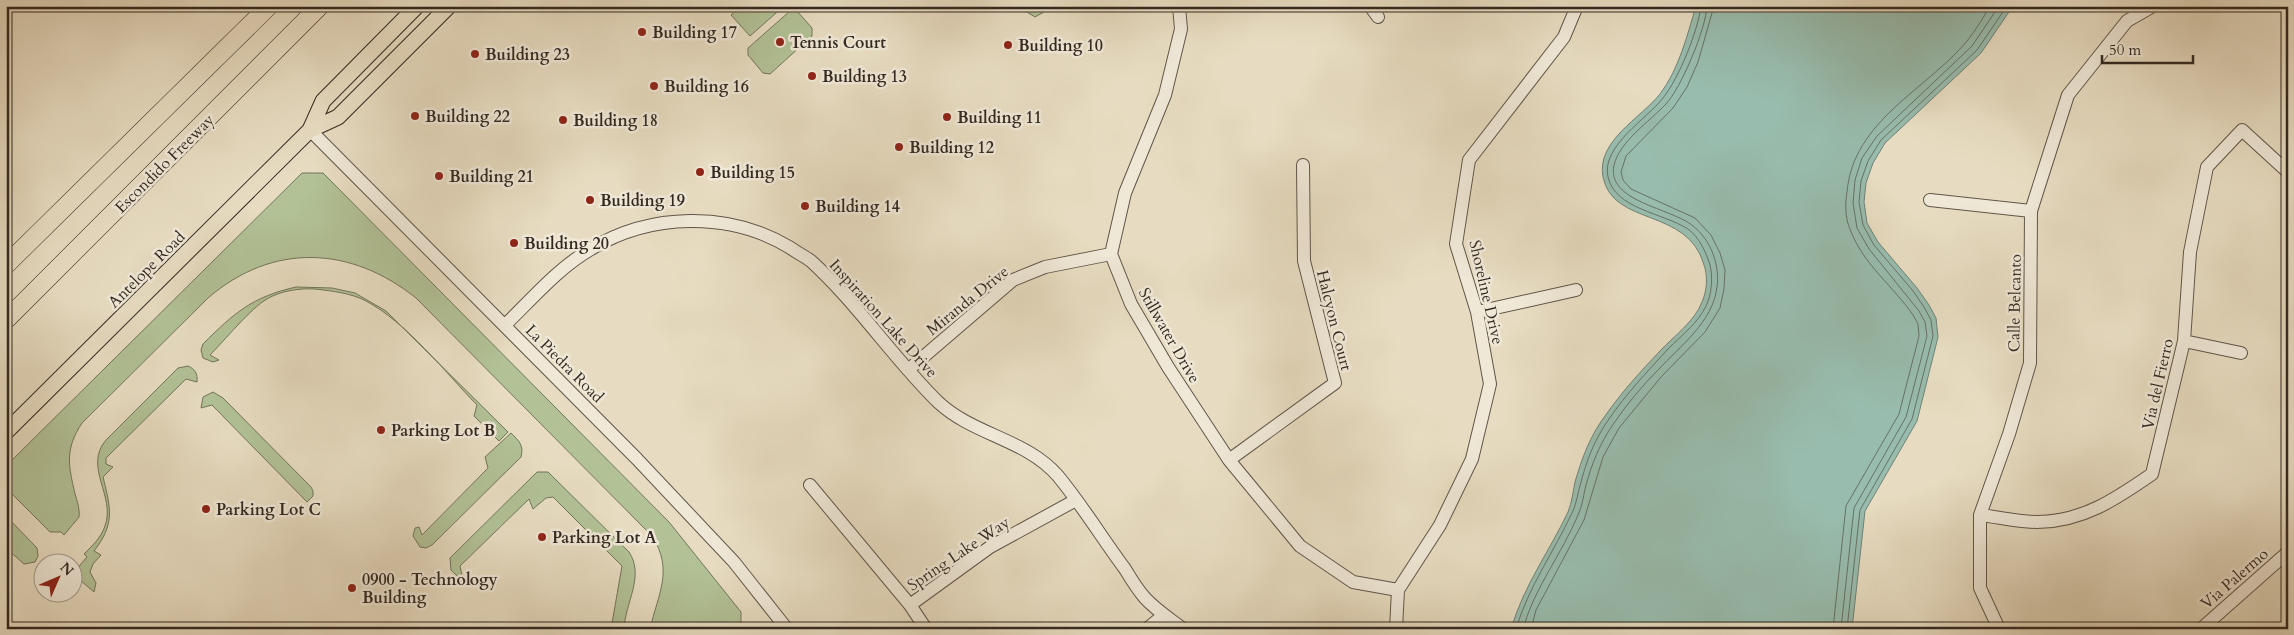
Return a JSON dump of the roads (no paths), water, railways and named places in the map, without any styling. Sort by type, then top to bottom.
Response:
[{"type":"highway","points":[[6,265],[269,6]]},
{"type":"highway","name":"Escondido Freeway","points":[[6,320],[320,6]]},
{"type":"main road","name":"Antelope Road","points":[[6,432],[310,130],[323,101],[417,6]]},
{"type":"main road","name":"Antelope Road","points":[[310,130],[338,118],[449,6]]},
{"type":"street","points":[[1111,254],[1124,193],[1165,96],[1181,29],[1179,6]]},
{"type":"street","points":[[1370,6],[1378,17]]},
{"type":"street","name":"Shoreline Drive","points":[[1396,629],[1398,590],[1440,525],[1472,459],[1490,384],[1477,312],[1456,244],[1470,160],[1564,37],[1577,6]]},
{"type":"street","name":"Calle Belcanto","points":[[1999,629],[1980,588],[1980,515],[2010,434],[2030,363],[2031,211],[2068,95],[2127,21],[2153,6]]},
{"type":"street","name":"La Piedra Road","points":[[310,130],[692,516],[745,575],[787,629]]},
{"type":"street","name":"Via del Fierro","points":[[1980,515],[2037,522],[2083,515],[2125,493],[2152,474],[2184,341],[2190,252],[2207,167],[2242,130],[2288,172]]},
{"type":"street","name":"Halcyon Court","points":[[1229,460],[1334,383],[1304,261],[1303,164]]},
{"type":"street","points":[[1930,200],[2031,211]]},
{"type":"street","name":"Inspiration Lake Drive","points":[[505,325],[562,270],[590,249],[622,234],[664,223],[704,220],[742,228],[775,239],[808,259],[836,285],[908,370],[940,404],[970,425],[1008,441],[1035,456],[1056,474],[1145,598],[1183,629]]},
{"type":"street","name":"Miranda Drive","points":[[908,370],[1013,280],[1045,267],[1111,254]]},
{"type":"street","name":"Stillwater Drive","points":[[1111,254],[1136,312],[1168,367],[1229,460],[1300,546],[1353,582],[1398,590]]},
{"type":"street","points":[[1477,312],[1576,290]]},
{"type":"street","points":[[2184,341],[2241,353]]},
{"type":"street","points":[[810,485],[910,605],[926,629]]},
{"type":"street","name":"Spring Lake Way","points":[[910,605],[990,547],[1076,500]]},
{"type":"street","name":"Via Palermo","points":[[2200,629],[2287,554]]},
{"type":"street","points":[[1147,629],[1164,615]]},
{"type":"water","points":[[1696,6],[2013,6],[1981,53],[1885,143],[1873,163],[1866,183],[1864,202],[1867,223],[1878,242],[1917,288],[1936,318],[1938,337],[1917,421],[1865,511],[1852,629],[1511,629],[1530,583],[1568,512],[1581,464],[1595,431],[1611,407],[1631,383],[1694,316],[1704,298],[1706,274],[1704,265],[1695,247],[1683,234],[1668,225],[1635,212],[1621,204],[1610,193],[1603,177],[1603,164],[1606,152],[1613,141],[1652,103],[1667,84],[1682,52]]},
{"type":"place","name":"Building 17","points":[[642,32]]},
{"type":"place","name":"Tennis Court","points":[[780,42]]},
{"type":"place","name":"Building 10","points":[[1008,45]]},
{"type":"place","name":"Building 23","points":[[475,54]]},
{"type":"place","name":"Building 13","points":[[812,76]]},
{"type":"place","name":"Building 16","points":[[654,86]]},
{"type":"place","name":"Building 22","points":[[415,116]]},
{"type":"place","name":"Building 11","points":[[947,117]]},
{"type":"place","name":"Building 18","points":[[563,120]]},
{"type":"place","name":"Building 12","points":[[899,147]]},
{"type":"place","name":"Building 15","points":[[700,172]]},
{"type":"place","name":"Building 21","points":[[439,176]]},
{"type":"place","name":"Building 19","points":[[590,200]]},
{"type":"place","name":"Building 14","points":[[805,206]]},
{"type":"place","name":"Building 20","points":[[514,243]]},
{"type":"place","name":"Parking Lot B","points":[[381,430]]},
{"type":"place","name":"Parking Lot C","points":[[206,509]]},
{"type":"place","name":"Parking Lot A","points":[[542,537]]},
{"type":"place","name":"0900 - Technology Building","points":[[352,588]]}]
